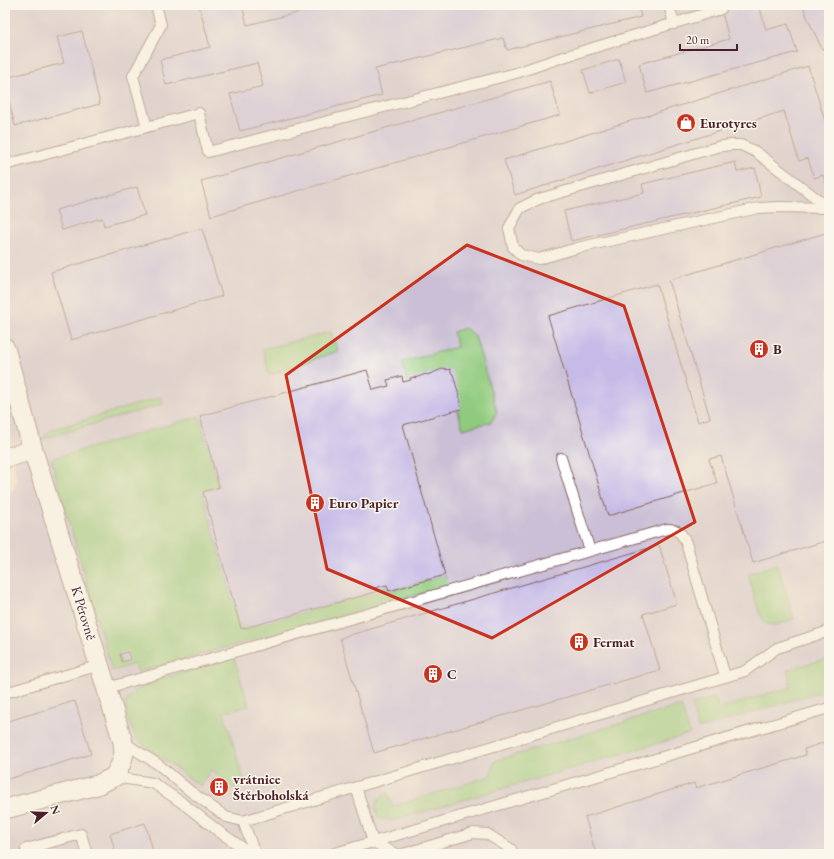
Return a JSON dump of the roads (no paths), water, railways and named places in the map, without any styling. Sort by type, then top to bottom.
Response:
[{"type":"street","name":"K Pérovně","points":[[5,348],[33,450],[123,742],[123,759],[114,777]]},
{"type":"street","points":[[5,458],[33,450]]},
{"type":"street","points":[[5,809],[97,785],[114,777]]},
{"type":"lane","points":[[147,127],[133,76],[161,25],[156,5]]},
{"type":"lane","points":[[669,5],[674,24]]},
{"type":"lane","points":[[5,165],[199,113],[208,152],[516,73],[560,58],[721,9]]},
{"type":"lane","points":[[730,145],[741,145],[756,152],[829,208],[759,208],[577,248],[539,259],[521,255],[513,247],[509,228],[520,208],[539,199],[717,147],[730,145]]},
{"type":"lane","points":[[562,458],[590,550]]},
{"type":"lane","points":[[114,686],[667,529],[678,531],[683,535],[725,676]]},
{"type":"lane","points":[[123,742],[159,765],[190,791],[226,817],[243,821],[745,671],[777,648],[829,632]]},
{"type":"lane","points":[[5,693],[100,665]]},
{"type":"lane","points":[[332,854],[829,708]]},
{"type":"lane","points":[[114,777],[153,783],[181,802],[221,833],[253,854]]},
{"type":"lane","points":[[356,787],[373,842],[396,854]]},
{"type":"lane","points":[[243,821],[253,854]]},
{"type":"lane","points":[[403,854],[473,833],[487,834],[511,849],[514,854]]},
{"type":"lane","points":[[28,854],[26,848],[81,834],[87,854]]},
{"type":"place","name":"Eurotyres","points":[[686,123]]},
{"type":"place","name":"B","points":[[759,349]]},
{"type":"place","name":"Euro Papier","points":[[315,503]]},
{"type":"place","name":"Fermat","points":[[579,642]]},
{"type":"place","name":"C","points":[[433,674]]},
{"type":"place","name":"vrátnice Štěrboholská","points":[[219,787]]}]
